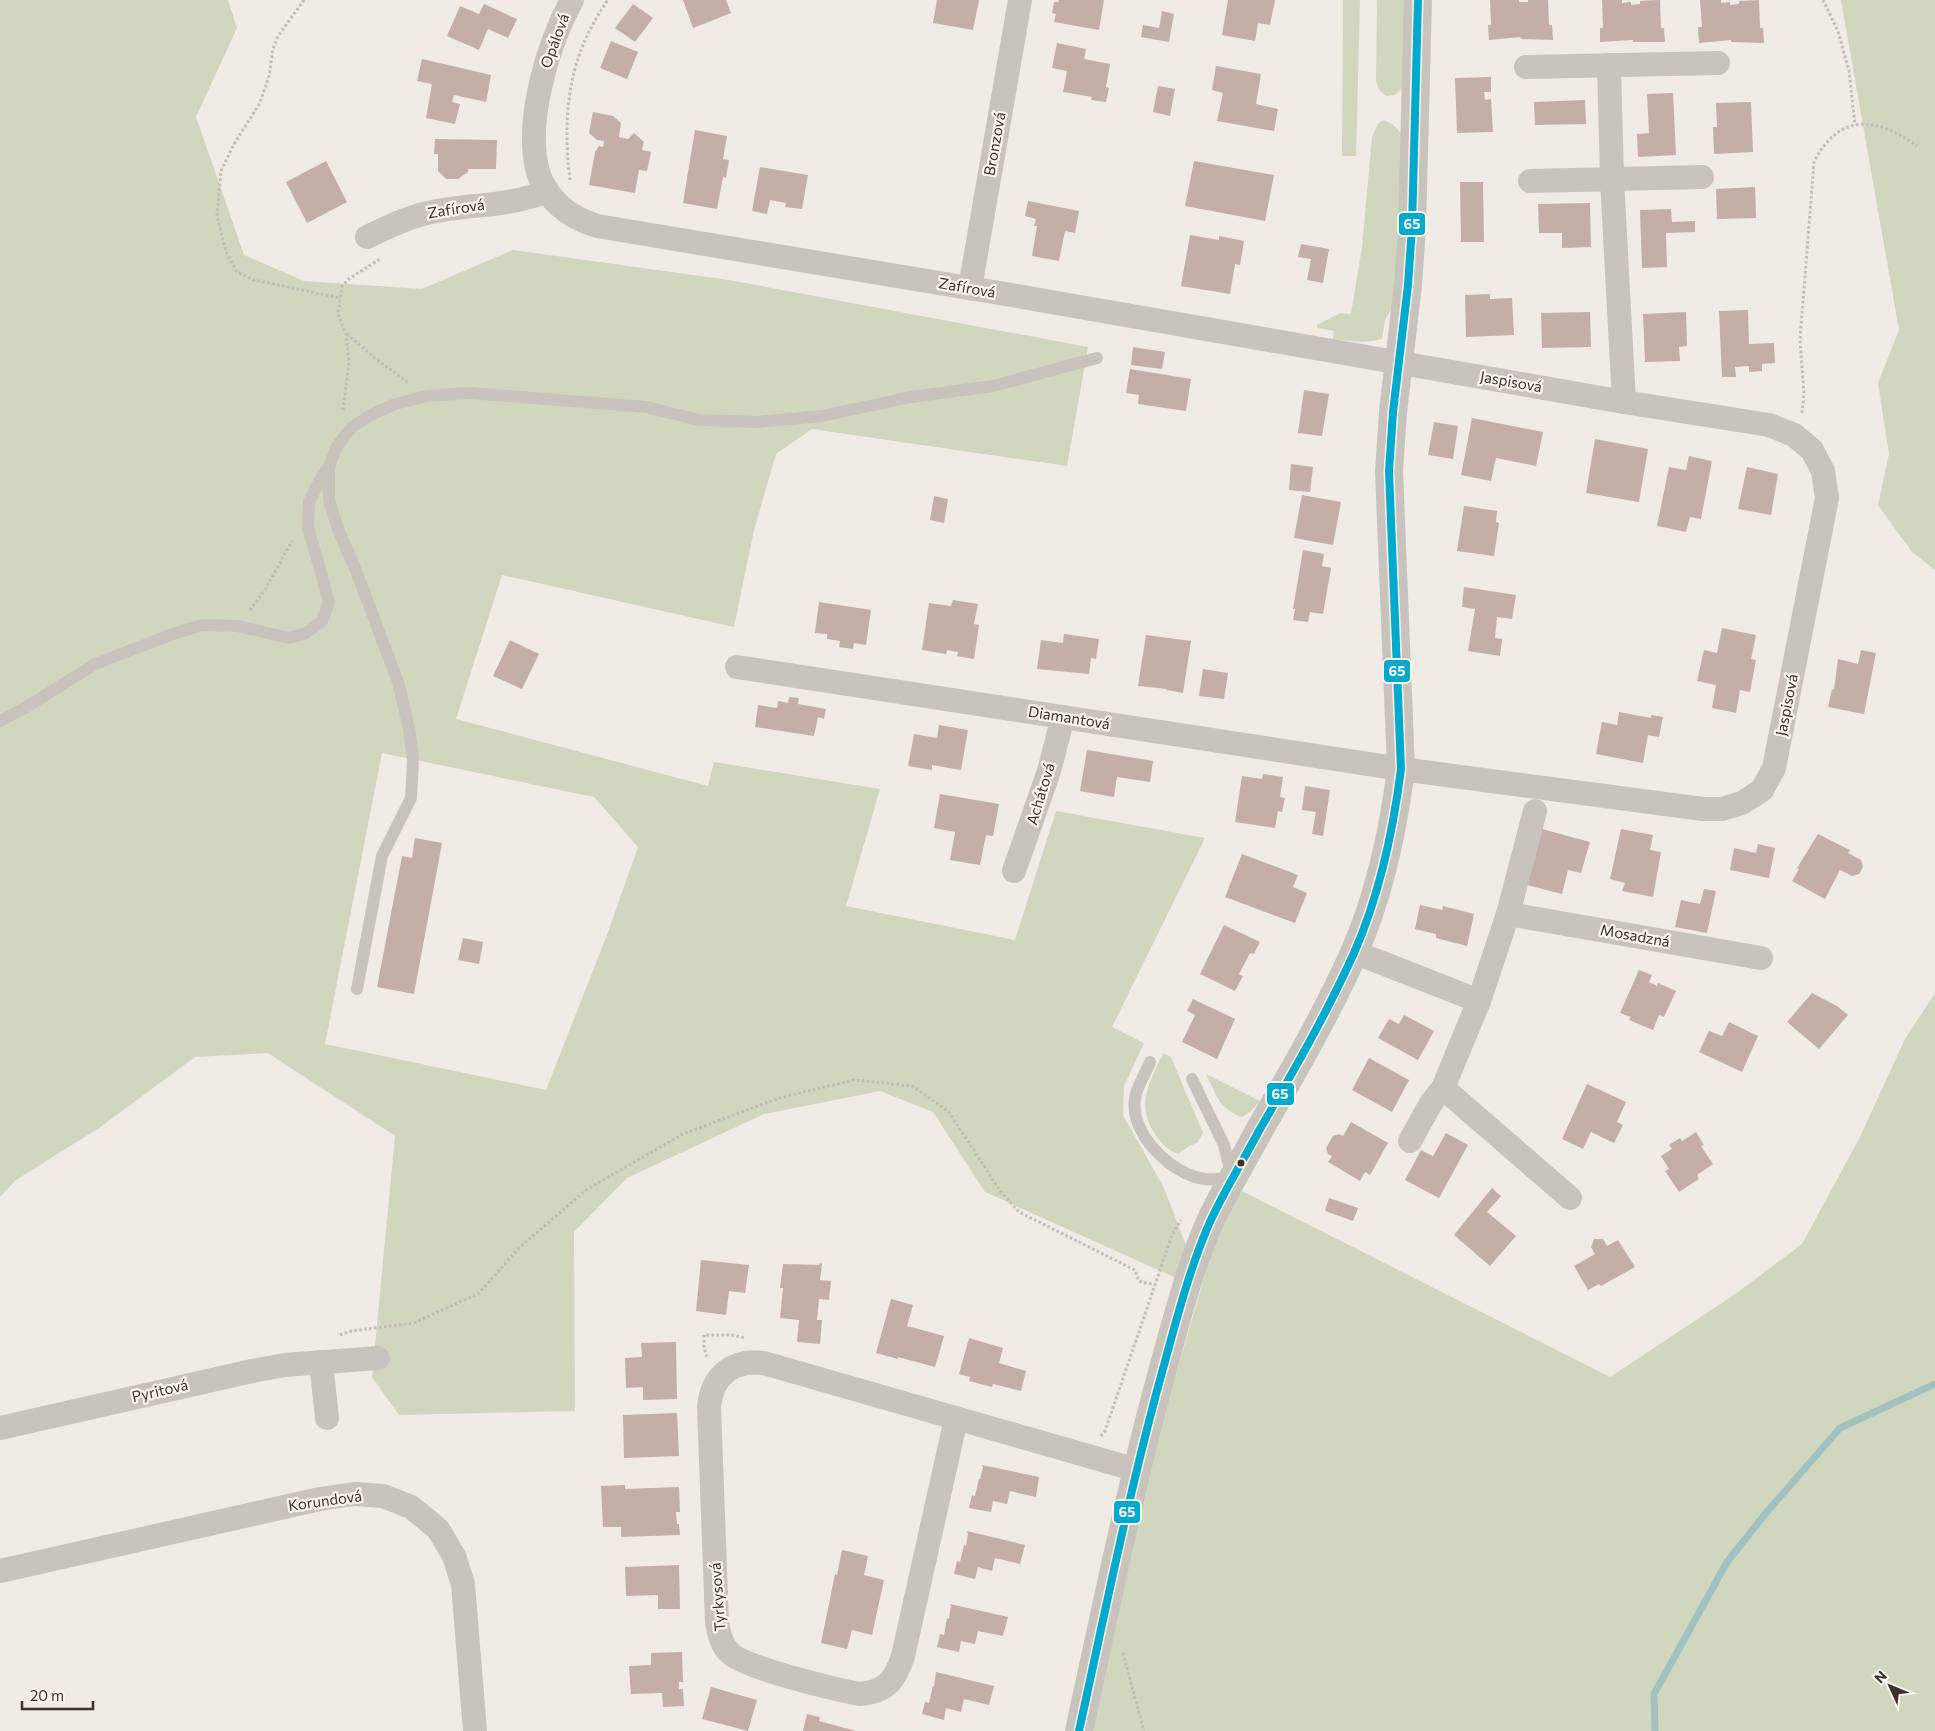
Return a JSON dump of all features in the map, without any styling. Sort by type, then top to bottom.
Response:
[{"type":"street","name":"Opálová","points":[[541,83],[554,37],[572,0]]},
{"type":"street","name":"Bronzová","points":[[970,288],[1020,0]]},
{"type":"street","points":[[1079,1731],[1137,1470],[1169,1346],[1191,1271],[1209,1224],[1232,1178],[1292,1073],[1354,952],[1375,899],[1396,812],[1401,769],[1390,540],[1389,471],[1393,412],[1412,228],[1418,0]]},
{"type":"street","points":[[1526,67],[1718,62]]},
{"type":"street","points":[[1610,65],[1612,179],[1624,402]]},
{"type":"street","name":"Zafírová","points":[[541,83],[537,108],[536,155],[539,174],[547,191],[563,210],[580,221],[597,226],[970,288],[1399,363]]},
{"type":"street","points":[[1530,181],[1702,177]]},
{"type":"street","name":"Zafírová","points":[[368,237],[410,218],[436,211],[529,199],[547,191]]},
{"type":"street","name":"Jaspisová","points":[[1399,363],[1769,425],[1794,435],[1812,450],[1823,471],[1827,498],[1774,768],[1762,790],[1742,803],[1722,809],[1703,809],[1401,769]]},
{"type":"street","name":"Diamantová","points":[[738,667],[1401,769]]},
{"type":"street","name":"Achátová","points":[[1014,871],[1040,798],[1063,717]]},
{"type":"street","points":[[1410,1141],[1431,1103],[1443,1088],[1479,1001],[1508,914],[1535,811]]},
{"type":"street","name":"Mosadzná","points":[[1508,914],[1762,958]]},
{"type":"street","points":[[1354,952],[1479,1001]]},
{"type":"street","points":[[1443,1088],[1570,1198]]},
{"type":"street","name":"Pyritová","points":[[0,1428],[252,1371],[285,1365],[378,1358]]},
{"type":"street","points":[[717,1381],[738,1364],[751,1361],[764,1363],[1137,1470]]},
{"type":"street","points":[[321,1362],[327,1418]]},
{"type":"street","name":"Tyrkysová","points":[[717,1381],[710,1393],[709,1407],[719,1635],[730,1654],[740,1660],[781,1674],[858,1694],[871,1693],[884,1688],[899,1670],[956,1419]]},
{"type":"street","name":"Korundová","points":[[0,1571],[320,1498],[354,1494],[383,1496],[411,1507],[438,1529],[454,1556],[463,1584],[475,1731]]},
{"type":"lane","points":[[0,721],[25,708],[95,664],[173,634],[202,626],[237,626],[289,638],[306,633],[322,621],[329,602],[308,527],[309,502],[329,467],[338,446],[352,427],[371,415],[395,404],[427,396],[469,393],[646,407],[699,420],[757,422],[822,416],[911,397],[993,386],[1097,358]]},
{"type":"lane","points":[[329,467],[329,500],[338,529],[357,572],[398,682],[410,728],[413,760],[411,798],[382,856],[357,989]]},
{"type":"lane","points":[[1150,1062],[1135,1097],[1135,1112],[1140,1127],[1149,1143],[1162,1158],[1180,1171],[1205,1179],[1232,1178],[1224,1145],[1192,1079]]},
{"type":"path","points":[[304,0],[278,36],[273,49],[269,76],[260,104],[234,144],[221,170],[217,216],[226,252],[238,272],[254,280],[340,298]]},
{"type":"path","points":[[572,186],[566,150],[566,120],[569,91],[575,64],[588,32],[608,0]]},
{"type":"path","points":[[1823,0],[1838,31],[1850,71],[1855,124]]},
{"type":"path","points":[[1794,435],[1802,413],[1804,394],[1800,340],[1814,162],[1821,147],[1834,134],[1855,124],[1875,124],[1900,134],[1916,146]]},
{"type":"path","points":[[338,446],[346,397],[349,361],[346,334],[338,314],[342,286],[350,278],[382,258]]},
{"type":"path","points":[[346,334],[376,359],[427,396]]},
{"type":"path","points":[[237,626],[265,590],[289,549],[309,502]]},
{"type":"path","points":[[333,1339],[350,1331],[414,1323],[479,1293],[518,1249],[586,1190],[683,1134],[779,1098],[854,1080],[912,1086],[948,1111],[1001,1192],[1019,1212],[1135,1270],[1139,1281],[1155,1285]]},
{"type":"path","points":[[1095,1438],[1101,1436],[1105,1431],[1172,1234]]},
{"type":"path","points":[[717,1381],[704,1349],[704,1336],[732,1335],[751,1340]]},
{"type":"path","points":[[1105,1614],[1121,1646],[1144,1731]]},
{"type":"green space","points":[[0,0],[228,0],[237,28],[196,117],[244,255],[304,281],[422,289],[513,250],[729,280],[1088,347],[1067,466],[812,429],[776,454],[754,530],[734,627],[502,575],[456,719],[708,786],[714,762],[880,789],[846,906],[1015,940],[1056,811],[1205,838],[1112,1027],[1144,1043],[1124,1086],[1123,1115],[1164,1188],[1187,1248],[1176,1278],[985,1192],[933,1112],[880,1091],[764,1114],[627,1178],[574,1232],[575,1411],[399,1415],[372,1377],[395,1136],[268,1053],[195,1057],[99,1128],[16,1180],[0,1197]],"holes":[[[382,753],[594,797],[638,847],[607,935],[546,1090],[325,1044]]]},
{"type":"green space","points":[[1343,0],[1360,0],[1356,156],[1342,156]]},
{"type":"green space","points":[[1377,0],[1409,0],[1407,77],[1400,91],[1394,95],[1386,96],[1379,90],[1376,81]]},
{"type":"green space","points":[[1841,0],[1935,0],[1935,570],[1912,552],[1878,505],[1889,454],[1878,383],[1899,330]]},
{"type":"green space","points":[[1383,120],[1396,127],[1404,139],[1399,235],[1392,308],[1385,320],[1382,339],[1364,342],[1333,339],[1334,331],[1317,328],[1317,325],[1340,313],[1351,314],[1362,247],[1372,137],[1378,124]]},
{"type":"green space","points":[[1935,993],[1935,1731],[1090,1731],[1136,1527],[1166,1408],[1212,1251],[1240,1190],[1610,1377],[1734,1295],[1802,1244],[1859,1139],[1905,1039]]},
{"type":"green space","points":[[1163,1053],[1171,1057],[1203,1133],[1197,1143],[1178,1154],[1160,1141],[1149,1123],[1146,1113],[1145,1103],[1149,1083]]},
{"type":"green space","points":[[1206,1074],[1260,1101],[1250,1112],[1242,1117],[1234,1114],[1219,1100]]},
{"type":"building","points":[[683,0],[726,0],[731,13],[693,28]]},
{"type":"building","points":[[937,0],[979,0],[973,30],[933,23]]},
{"type":"building","points":[[1059,0],[1104,0],[1099,30],[1054,22],[1056,14],[1052,13],[1054,2]]},
{"type":"building","points":[[1228,0],[1275,0],[1270,25],[1258,23],[1255,41],[1222,35]]},
{"type":"building","points":[[1490,0],[1519,0],[1519,2],[1528,2],[1528,0],[1548,0],[1549,25],[1552,25],[1553,40],[1521,39],[1520,37],[1489,40],[1488,25],[1491,25]]},
{"type":"building","points":[[1602,0],[1622,0],[1622,3],[1631,2],[1631,5],[1640,4],[1640,1],[1660,0],[1661,28],[1664,28],[1665,42],[1633,42],[1633,40],[1600,42],[1600,28],[1603,28]]},
{"type":"building","points":[[1700,0],[1721,0],[1721,3],[1730,2],[1730,5],[1739,4],[1739,1],[1759,0],[1760,28],[1763,28],[1764,43],[1731,42],[1731,40],[1699,43],[1698,27],[1702,27]]},
{"type":"building","points":[[484,4],[517,19],[508,38],[488,29],[479,50],[447,36],[460,6],[479,14]]},
{"type":"building","points":[[633,4],[653,18],[635,42],[615,28]]},
{"type":"building","points":[[1162,11],[1174,14],[1169,42],[1141,37],[1143,25],[1159,28]]},
{"type":"building","points":[[611,41],[638,52],[627,79],[600,68]]},
{"type":"building","points":[[1057,43],[1086,49],[1084,59],[1110,64],[1106,87],[1109,88],[1106,102],[1091,100],[1092,97],[1063,92],[1067,71],[1052,68]]},
{"type":"building","points":[[422,59],[491,75],[486,102],[454,95],[452,102],[460,104],[455,124],[426,118],[432,84],[417,81]]},
{"type":"building","points":[[1216,66],[1261,74],[1256,104],[1278,109],[1274,131],[1217,121],[1223,93],[1212,90]]},
{"type":"building","points":[[1491,77],[1491,92],[1484,92],[1485,100],[1491,99],[1493,132],[1457,133],[1455,78]]},
{"type":"building","points":[[1158,86],[1175,89],[1170,116],[1153,112]]},
{"type":"building","points":[[1673,93],[1676,155],[1638,157],[1637,134],[1649,133],[1647,94]]},
{"type":"building","points":[[1585,100],[1586,124],[1535,125],[1534,102]]},
{"type":"building","points":[[1751,102],[1753,152],[1714,154],[1713,127],[1717,127],[1716,103]]},
{"type":"building","points":[[593,112],[613,116],[621,123],[619,137],[628,139],[634,133],[644,142],[642,150],[651,152],[647,171],[639,170],[635,193],[589,185],[595,152],[599,146],[603,147],[604,141],[597,140],[589,133]]},
{"type":"building","points":[[695,130],[727,136],[723,159],[729,160],[726,178],[723,177],[717,209],[683,203]]},
{"type":"building","points":[[435,139],[497,140],[496,169],[468,169],[468,172],[458,179],[446,179],[438,171],[438,154],[434,154]]},
{"type":"building","points":[[326,161],[347,202],[307,223],[286,182]]},
{"type":"building","points":[[1194,161],[1274,175],[1265,221],[1185,206]]},
{"type":"building","points":[[760,167],[808,175],[802,209],[785,207],[786,203],[770,200],[767,214],[752,211]]},
{"type":"building","points":[[1460,182],[1483,182],[1484,242],[1461,242]]},
{"type":"building","points":[[1755,187],[1756,218],[1717,219],[1716,189]]},
{"type":"building","points":[[1028,201],[1079,211],[1075,233],[1065,231],[1059,261],[1032,256],[1037,226],[1034,226],[1036,219],[1025,216]]},
{"type":"building","points":[[1590,203],[1591,247],[1562,248],[1562,233],[1539,233],[1538,204]]},
{"type":"building","points":[[1671,209],[1672,222],[1695,221],[1695,232],[1666,233],[1667,267],[1642,268],[1640,210]]},
{"type":"building","points":[[1190,235],[1219,240],[1219,236],[1244,241],[1240,265],[1235,264],[1230,294],[1181,286]]},
{"type":"building","points":[[1301,244],[1329,249],[1323,283],[1307,280],[1311,259],[1298,257]]},
{"type":"building","points":[[1490,294],[1490,299],[1512,298],[1514,335],[1466,337],[1465,295]]},
{"type":"building","points":[[1748,310],[1749,344],[1774,343],[1775,363],[1762,364],[1762,371],[1749,372],[1749,366],[1735,367],[1736,377],[1722,377],[1719,311]]},
{"type":"building","points":[[1590,312],[1591,347],[1542,348],[1541,313]]},
{"type":"building","points":[[1686,312],[1687,346],[1679,347],[1680,361],[1645,362],[1643,314]]},
{"type":"building","points":[[1133,347],[1165,352],[1162,369],[1131,365]]},
{"type":"building","points":[[1130,369],[1191,379],[1186,411],[1138,404],[1139,395],[1126,393]]},
{"type":"building","points":[[1304,390],[1329,394],[1322,436],[1298,433]]},
{"type":"building","points":[[1472,418],[1543,432],[1536,466],[1496,458],[1491,481],[1461,475]]},
{"type":"building","points":[[1434,422],[1458,426],[1453,459],[1428,455]]},
{"type":"building","points":[[1595,439],[1648,449],[1639,502],[1586,493]]},
{"type":"building","points":[[1689,456],[1712,461],[1701,519],[1690,517],[1686,532],[1657,526],[1669,467],[1686,470]]},
{"type":"building","points":[[1291,464],[1313,467],[1310,492],[1289,490]]},
{"type":"building","points":[[1747,467],[1778,474],[1771,515],[1738,509]]},
{"type":"building","points":[[1302,495],[1341,502],[1333,545],[1294,538]]},
{"type":"building","points":[[934,496],[948,499],[944,523],[930,520]]},
{"type":"building","points":[[1464,506],[1497,511],[1496,522],[1499,523],[1494,556],[1457,551]]},
{"type":"building","points":[[1303,550],[1324,554],[1322,566],[1331,568],[1323,614],[1310,612],[1308,622],[1293,620],[1295,609],[1293,609]]},
{"type":"building","points":[[1464,587],[1516,595],[1512,619],[1497,617],[1495,638],[1502,639],[1500,656],[1468,651],[1475,609],[1462,607]]},
{"type":"building","points":[[953,600],[978,604],[974,624],[979,625],[974,659],[957,656],[958,652],[947,650],[946,654],[922,650],[929,603],[951,606]]},
{"type":"building","points":[[819,602],[871,610],[866,645],[854,643],[853,649],[839,647],[840,641],[827,639],[827,634],[815,633]]},
{"type":"building","points":[[1722,628],[1756,635],[1751,659],[1756,660],[1750,692],[1740,690],[1736,713],[1712,708],[1716,685],[1697,681],[1704,650],[1717,653]]},
{"type":"building","points":[[1064,634],[1099,639],[1096,659],[1091,658],[1089,674],[1037,669],[1041,640],[1063,643]]},
{"type":"building","points":[[1146,635],[1191,641],[1183,693],[1138,686]]},
{"type":"building","points":[[510,640],[539,654],[522,689],[493,676]]},
{"type":"building","points":[[1861,650],[1876,653],[1864,714],[1828,707],[1832,689],[1834,690],[1838,659],[1858,664]]},
{"type":"building","points":[[1203,669],[1228,673],[1224,699],[1199,696]]},
{"type":"building","points":[[789,697],[799,698],[798,704],[826,709],[824,719],[818,717],[814,736],[755,727],[758,705],[777,708],[778,701],[788,703]]},
{"type":"building","points":[[1619,712],[1651,718],[1651,715],[1663,717],[1659,737],[1648,735],[1643,763],[1596,754],[1602,722],[1617,725]]},
{"type":"building","points":[[939,725],[968,730],[961,770],[932,765],[932,770],[908,766],[914,734],[937,738]]},
{"type":"building","points":[[1087,750],[1153,761],[1150,782],[1117,777],[1114,797],[1080,791]]},
{"type":"building","points":[[1263,774],[1283,777],[1280,797],[1285,798],[1282,812],[1278,811],[1275,828],[1235,822],[1242,776],[1262,779]]},
{"type":"building","points":[[1305,786],[1330,790],[1323,836],[1312,834],[1316,812],[1302,810]]},
{"type":"building","points":[[940,794],[999,804],[993,836],[986,835],[980,865],[950,860],[955,832],[934,828]]},
{"type":"building","points":[[1542,829],[1590,842],[1581,873],[1568,870],[1562,894],[1527,885]]},
{"type":"building","points":[[1621,829],[1653,835],[1650,850],[1661,852],[1653,897],[1622,891],[1625,883],[1610,879]]},
{"type":"building","points":[[1818,834],[1850,850],[1848,853],[1861,860],[1863,867],[1859,874],[1852,876],[1840,870],[1825,899],[1792,881],[1799,869],[1797,868]]},
{"type":"building","points":[[415,838],[442,843],[414,994],[377,987],[402,856],[412,858]]},
{"type":"building","points":[[1758,844],[1775,848],[1769,878],[1730,870],[1734,848],[1756,853]]},
{"type":"building","points":[[1242,854],[1298,875],[1293,887],[1307,893],[1295,923],[1225,897]]},
{"type":"building","points":[[1704,889],[1716,891],[1707,933],[1675,927],[1681,900],[1700,904]]},
{"type":"building","points":[[1420,905],[1442,910],[1443,906],[1474,914],[1467,946],[1436,938],[1436,934],[1415,929]]},
{"type":"building","points":[[1224,925],[1260,942],[1254,954],[1250,953],[1239,974],[1243,976],[1235,991],[1200,974]]},
{"type":"building","points":[[463,938],[483,942],[479,964],[458,960]]},
{"type":"building","points":[[1639,970],[1652,975],[1649,982],[1657,986],[1658,983],[1676,991],[1664,1017],[1659,1015],[1653,1030],[1629,1020],[1631,1017],[1620,1013]]},
{"type":"building","points":[[1812,993],[1837,1006],[1848,1015],[1819,1049],[1787,1022]]},
{"type":"building","points":[[1193,999],[1235,1019],[1217,1059],[1182,1042],[1195,1015],[1187,1011]]},
{"type":"building","points":[[1404,1015],[1434,1031],[1418,1060],[1378,1038],[1389,1019],[1399,1024]]},
{"type":"building","points":[[1729,1022],[1758,1036],[1742,1072],[1699,1052],[1709,1031],[1722,1036]]},
{"type":"building","points":[[1369,1058],[1409,1080],[1392,1112],[1352,1090]]},
{"type":"building","points":[[1587,1084],[1626,1102],[1617,1122],[1623,1125],[1614,1143],[1591,1132],[1583,1149],[1562,1139]]},
{"type":"building","points":[[1351,1122],[1388,1143],[1370,1175],[1365,1172],[1360,1181],[1328,1162],[1332,1156],[1328,1154],[1326,1148],[1333,1136],[1339,1134],[1343,1136]]},
{"type":"building","points":[[1696,1132],[1704,1145],[1701,1146],[1713,1164],[1697,1175],[1699,1179],[1679,1192],[1665,1171],[1669,1169],[1661,1156],[1672,1149],[1669,1145],[1680,1138],[1682,1141]]},
{"type":"building","points":[[1446,1133],[1468,1145],[1439,1198],[1405,1180],[1421,1150],[1433,1156]]},
{"type":"building","points":[[1492,1188],[1501,1196],[1487,1212],[1516,1236],[1490,1266],[1454,1235]]},
{"type":"building","points":[[1329,1198],[1358,1208],[1353,1221],[1325,1211]]},
{"type":"building","points":[[1594,1239],[1603,1239],[1607,1246],[1618,1240],[1635,1267],[1601,1286],[1599,1284],[1588,1290],[1574,1266],[1595,1254],[1591,1247]]},
{"type":"building","points":[[701,1260],[749,1265],[745,1293],[729,1291],[726,1315],[696,1311]]},
{"type":"building","points":[[820,1263],[822,1264],[820,1280],[831,1281],[829,1300],[819,1299],[817,1320],[822,1320],[820,1344],[797,1342],[799,1320],[780,1318],[783,1288],[780,1288],[783,1264],[819,1265]]},
{"type":"building","points":[[891,1299],[913,1305],[907,1326],[944,1336],[935,1367],[876,1353]]},
{"type":"building","points":[[969,1338],[1003,1348],[999,1363],[1026,1371],[1021,1391],[993,1384],[992,1387],[969,1381],[970,1377],[959,1374]]},
{"type":"building","points":[[676,1342],[677,1399],[643,1400],[643,1387],[626,1388],[625,1358],[642,1357],[641,1343]]},
{"type":"building","points":[[677,1413],[679,1456],[624,1458],[623,1415]]},
{"type":"building","points":[[982,1465],[1039,1477],[1036,1497],[1010,1491],[1007,1504],[993,1501],[991,1512],[969,1508],[972,1495],[975,1496]]},
{"type":"building","points":[[625,1485],[625,1489],[679,1487],[680,1512],[676,1512],[680,1535],[621,1537],[621,1527],[603,1527],[601,1486]]},
{"type":"building","points":[[967,1531],[1025,1545],[1020,1564],[995,1558],[992,1571],[978,1567],[975,1579],[954,1574],[957,1561],[960,1562],[964,1545],[966,1546]]},
{"type":"building","points":[[842,1550],[868,1556],[864,1575],[884,1580],[872,1635],[852,1630],[847,1649],[821,1643],[835,1574],[837,1575]]},
{"type":"building","points":[[679,1565],[680,1609],[658,1609],[658,1595],[626,1596],[625,1567]]},
{"type":"building","points":[[950,1604],[1008,1617],[1003,1636],[978,1631],[975,1644],[961,1641],[959,1652],[937,1647],[940,1634],[944,1635],[947,1618],[949,1619]]},
{"type":"building","points":[[682,1652],[683,1682],[679,1682],[679,1689],[683,1689],[684,1706],[663,1707],[662,1693],[631,1694],[629,1666],[651,1665],[651,1653]]},
{"type":"building","points":[[936,1672],[994,1686],[989,1705],[964,1699],[961,1712],[946,1708],[944,1720],[922,1714],[925,1702],[929,1703]]},
{"type":"building","points":[[711,1687],[757,1700],[748,1731],[702,1719]]},
{"type":"building","points":[[807,1714],[820,1717],[819,1721],[856,1731],[803,1731]]},
{"type":"waterway","points":[[1655,1731],[1654,1694],[1727,1562],[1766,1513],[1840,1428],[1935,1384]]},
{"type":"transit line","name":"65","points":[[1079,1731],[1138,1464],[1171,1338],[1195,1261],[1209,1224],[1221,1200],[1333,998],[1354,953],[1378,885],[1394,816],[1401,769],[1389,471],[1393,412],[1408,285],[1412,228],[1418,0]]}]
